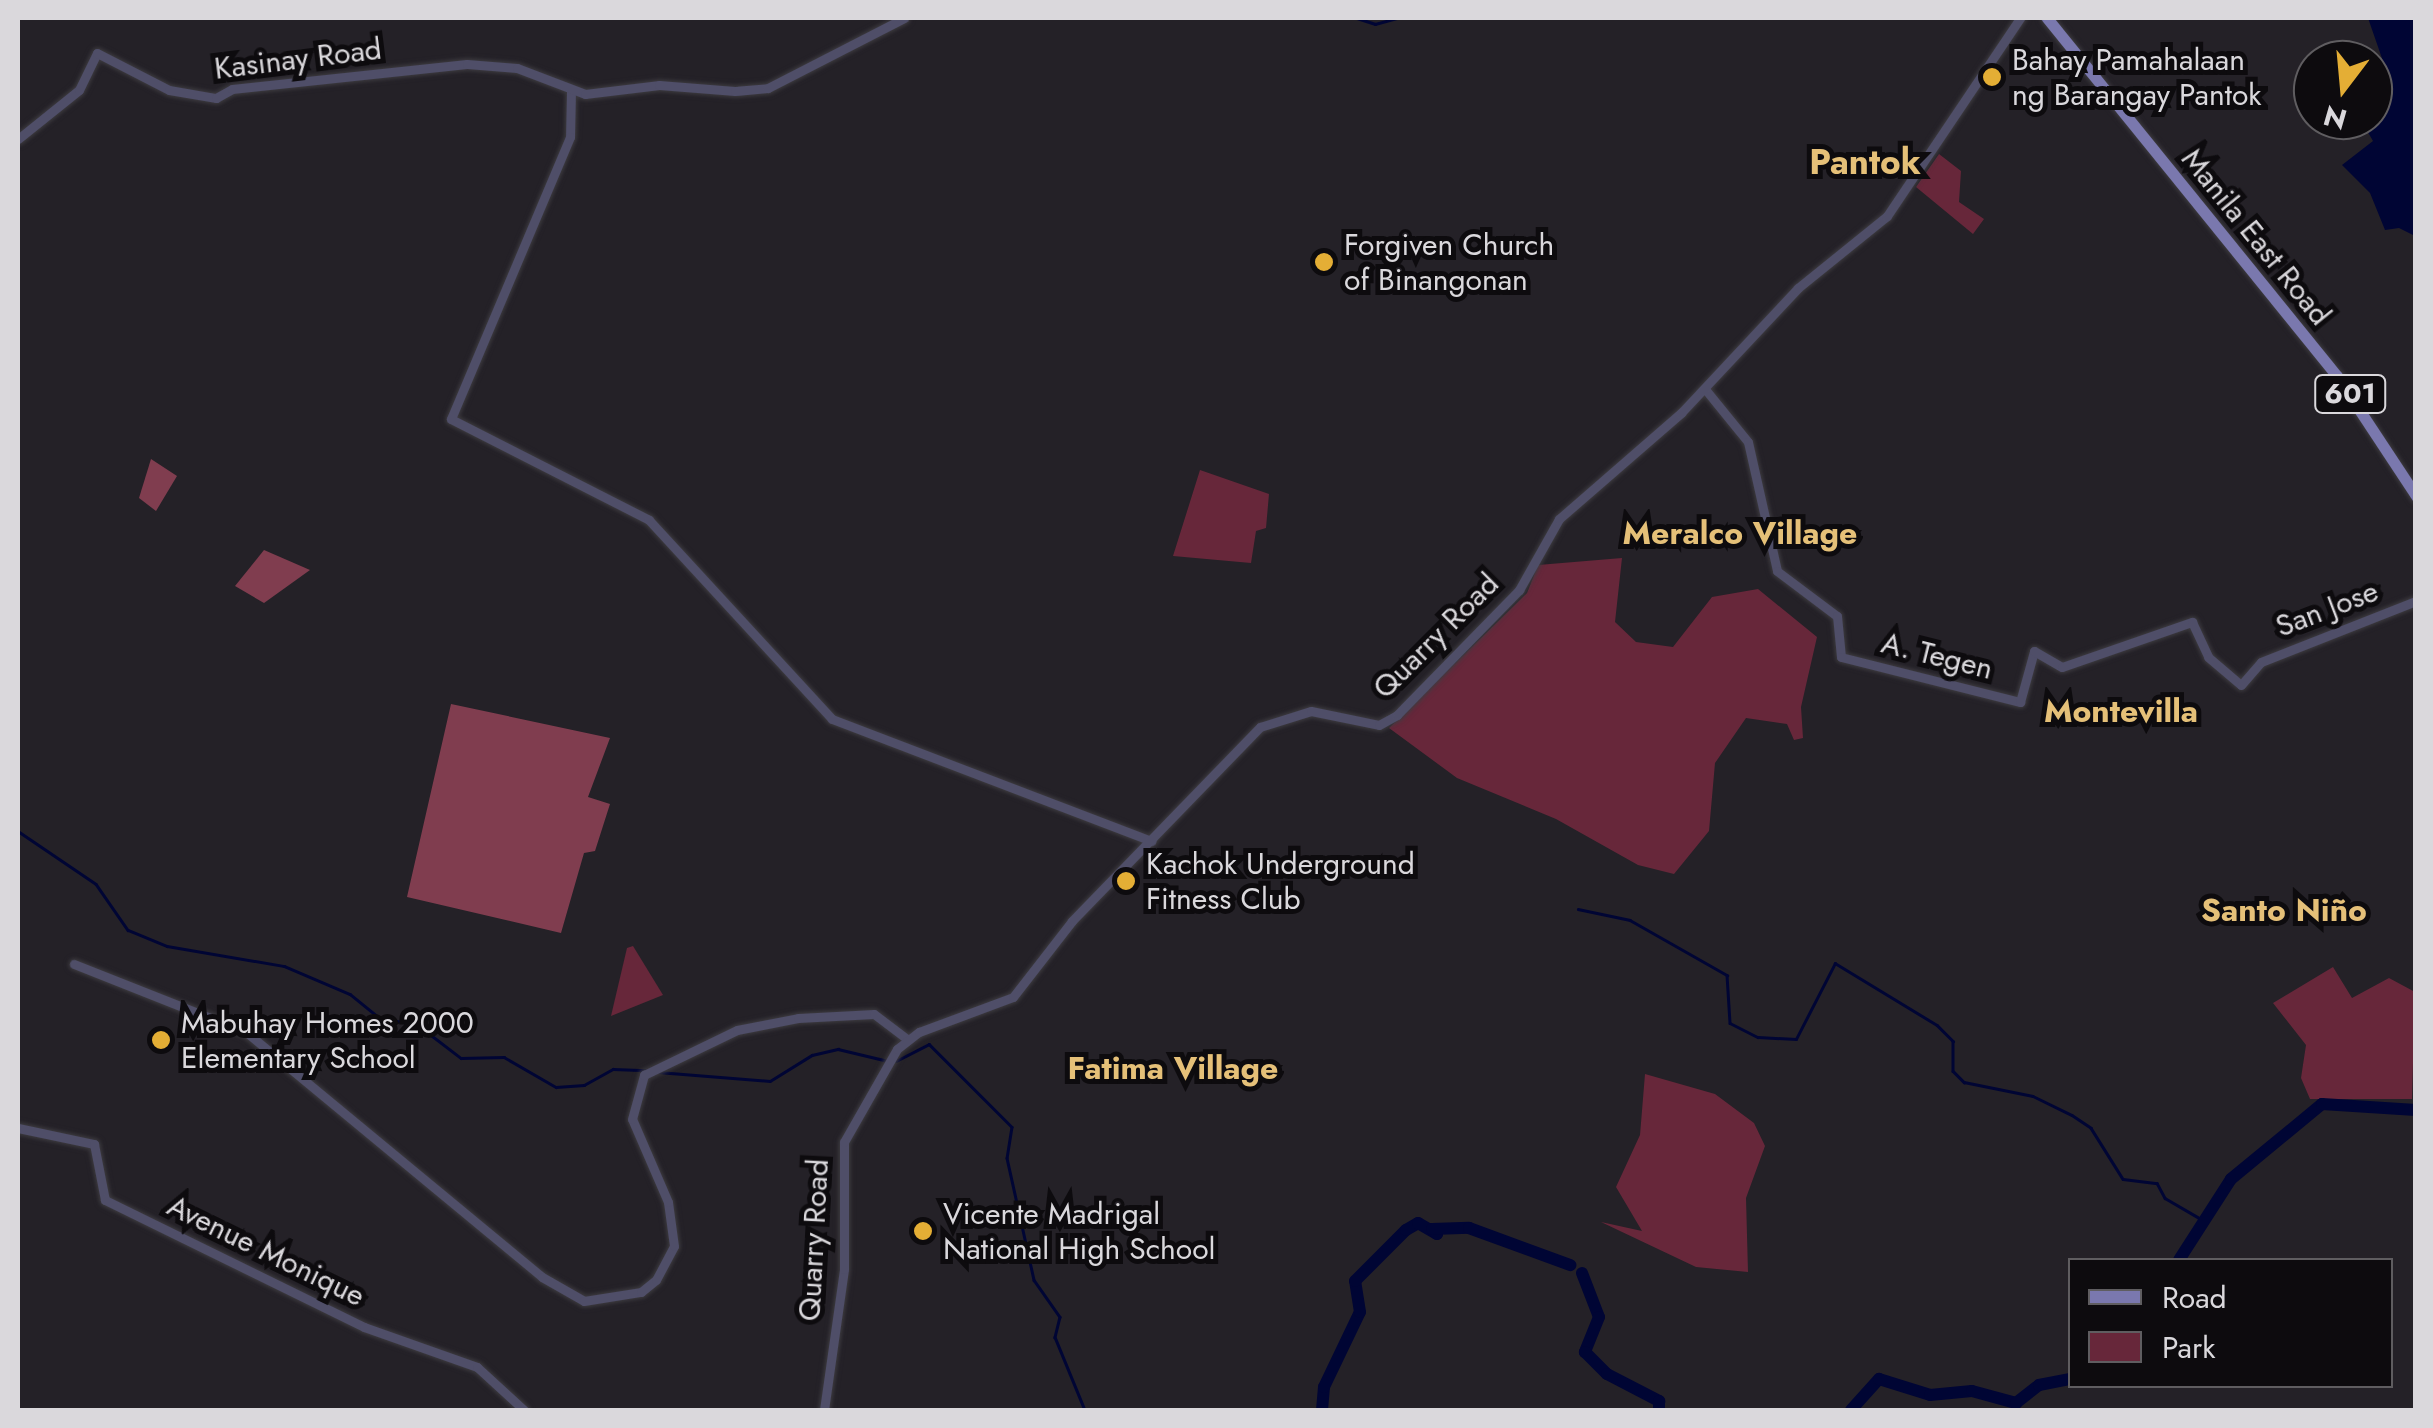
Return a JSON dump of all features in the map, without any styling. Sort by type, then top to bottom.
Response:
[{"type":"main road","name":"Manila East Road","points":[[2047,18],[2337,376],[2416,496]]},
{"type":"street","points":[[904,18],[768,88],[571,91],[570,136],[450,419],[649,520],[832,718],[1152,841]]},
{"type":"street","name":"Quarry Road","points":[[824,1410],[844,1269],[844,1142],[897,1049],[907,1039],[1013,997],[1072,920],[1260,727],[1311,711],[1378,725],[1397,714],[1519,590],[1560,519],[1705,389],[1798,288],[1887,216],[2020,18]]},
{"type":"street","name":"Kasinay Road","points":[[18,139],[85,83],[97,53],[169,90],[216,98],[232,89],[466,64],[517,68],[571,91]]},
{"type":"street","name":"A. Tegen","points":[[1705,389],[1748,442],[1776,571],[1837,616],[1842,657],[2020,702]]},
{"type":"street","name":"San Jose","points":[[2020,702],[2034,651],[2062,667],[2192,622],[2208,657],[2241,685],[2258,666],[2416,601]]},
{"type":"street","points":[[74,964],[246,1032],[542,1277],[584,1301],[641,1292],[656,1280],[674,1246],[668,1202],[632,1119],[647,1072],[737,1030],[798,1018],[874,1014],[907,1039]]},
{"type":"street","name":"Avenue Monique","points":[[18,1128],[94,1144],[105,1200],[364,1327],[477,1367],[524,1410]]},
{"type":"green space","points":[[1939,154],[1961,171],[1959,202],[1984,219],[1973,234],[1916,187]]},
{"type":"green space","points":[[1200,470],[1269,494],[1266,528],[1256,531],[1251,563],[1173,556]]},
{"type":"green space","points":[[1622,558],[1615,622],[1636,642],[1673,647],[1712,597],[1758,589],[1817,637],[1801,707],[1803,738],[1794,740],[1787,724],[1746,718],[1715,763],[1709,831],[1674,874],[1638,865],[1556,819],[1457,778],[1389,728],[1527,593],[1538,565]]},
{"type":"green space","points":[[633,946],[663,995],[611,1016],[627,948]]},
{"type":"green space","points":[[2333,967],[2352,998],[2389,978],[2415,992],[2412,1099],[2310,1099],[2301,1078],[2306,1045],[2273,1003]]},
{"type":"green space","points":[[1645,1074],[1715,1094],[1754,1123],[1765,1146],[1746,1198],[1748,1272],[1696,1267],[1601,1222],[1642,1231],[1616,1187],[1640,1135]]},
{"type":"shaded area","points":[[2368,18],[2415,18],[2415,236],[2399,228],[2385,230],[2370,193],[2342,165],[2372,140],[2393,140],[2393,40],[2376,40]]},
{"type":"shaded area","points":[[151,459],[177,476],[156,511],[139,498]]},
{"type":"shaded area","points":[[264,550],[310,570],[264,603],[235,586]]},
{"type":"shaded area","points":[[451,704],[610,738],[588,797],[610,804],[595,851],[584,853],[561,933],[407,897]]},
{"type":"waterway","points":[[1357,18],[1375,24],[1398,18]]},
{"type":"waterway","points":[[18,831],[96,884],[128,930],[167,946],[284,966],[350,994],[380,1018],[418,1025],[461,1058],[504,1057],[556,1087],[584,1085],[613,1069],[646,1070]]},
{"type":"waterway","points":[[1578,909],[1630,920],[1727,975],[1730,1023],[1758,1037],[1796,1039],[1835,963],[1937,1025],[1953,1041],[1953,1071],[1964,1082],[2033,1096],[2072,1115],[2091,1128],[2123,1179],[2157,1183],[2165,1198],[2201,1219]]},
{"type":"waterway","points":[[896,1061],[929,1044],[1012,1127],[1007,1158],[1034,1280],[1060,1317],[1055,1337],[1085,1410]]},
{"type":"waterway","points":[[658,1072],[770,1081],[812,1055],[838,1049],[888,1061]]},
{"type":"waterway","points":[[2180,1258],[2231,1179],[2322,1104],[2416,1110]]},
{"type":"waterway","points":[[1322,1410],[1324,1387],[1360,1312],[1355,1281],[1406,1230],[1418,1223],[1437,1234],[1432,1229],[1469,1228],[1570,1265]]},
{"type":"waterway","points":[[1582,1273],[1599,1317],[1585,1352],[1607,1374],[1659,1401],[1659,1410]]},
{"type":"waterway","points":[[1851,1410],[1879,1379],[1930,1395],[1972,1391],[2016,1403],[2039,1385],[2068,1379]]},
{"type":"place","name":"Bahay Pamahalaan ng Barangay Pantok","points":[[1992,77]]},
{"type":"place","name":"Forgiven Church of Binangonan","points":[[1324,262]]},
{"type":"place","name":"Kachok Underground Fitness Club","points":[[1126,881]]},
{"type":"place","name":"Mabuhay Homes 2000 Elementary School","points":[[161,1040]]},
{"type":"place","name":"Vicente Madrigal National High School","points":[[923,1231]]},
{"type":"district","name":"Pantok","points":[[1865,162]]},
{"type":"district","name":"Meralco Village","points":[[1740,533]]},
{"type":"district","name":"Montevilla","points":[[2121,711]]},
{"type":"district","name":"Santo Niño","points":[[2284,910]]},
{"type":"district","name":"Fatima Village","points":[[1173,1068]]}]
